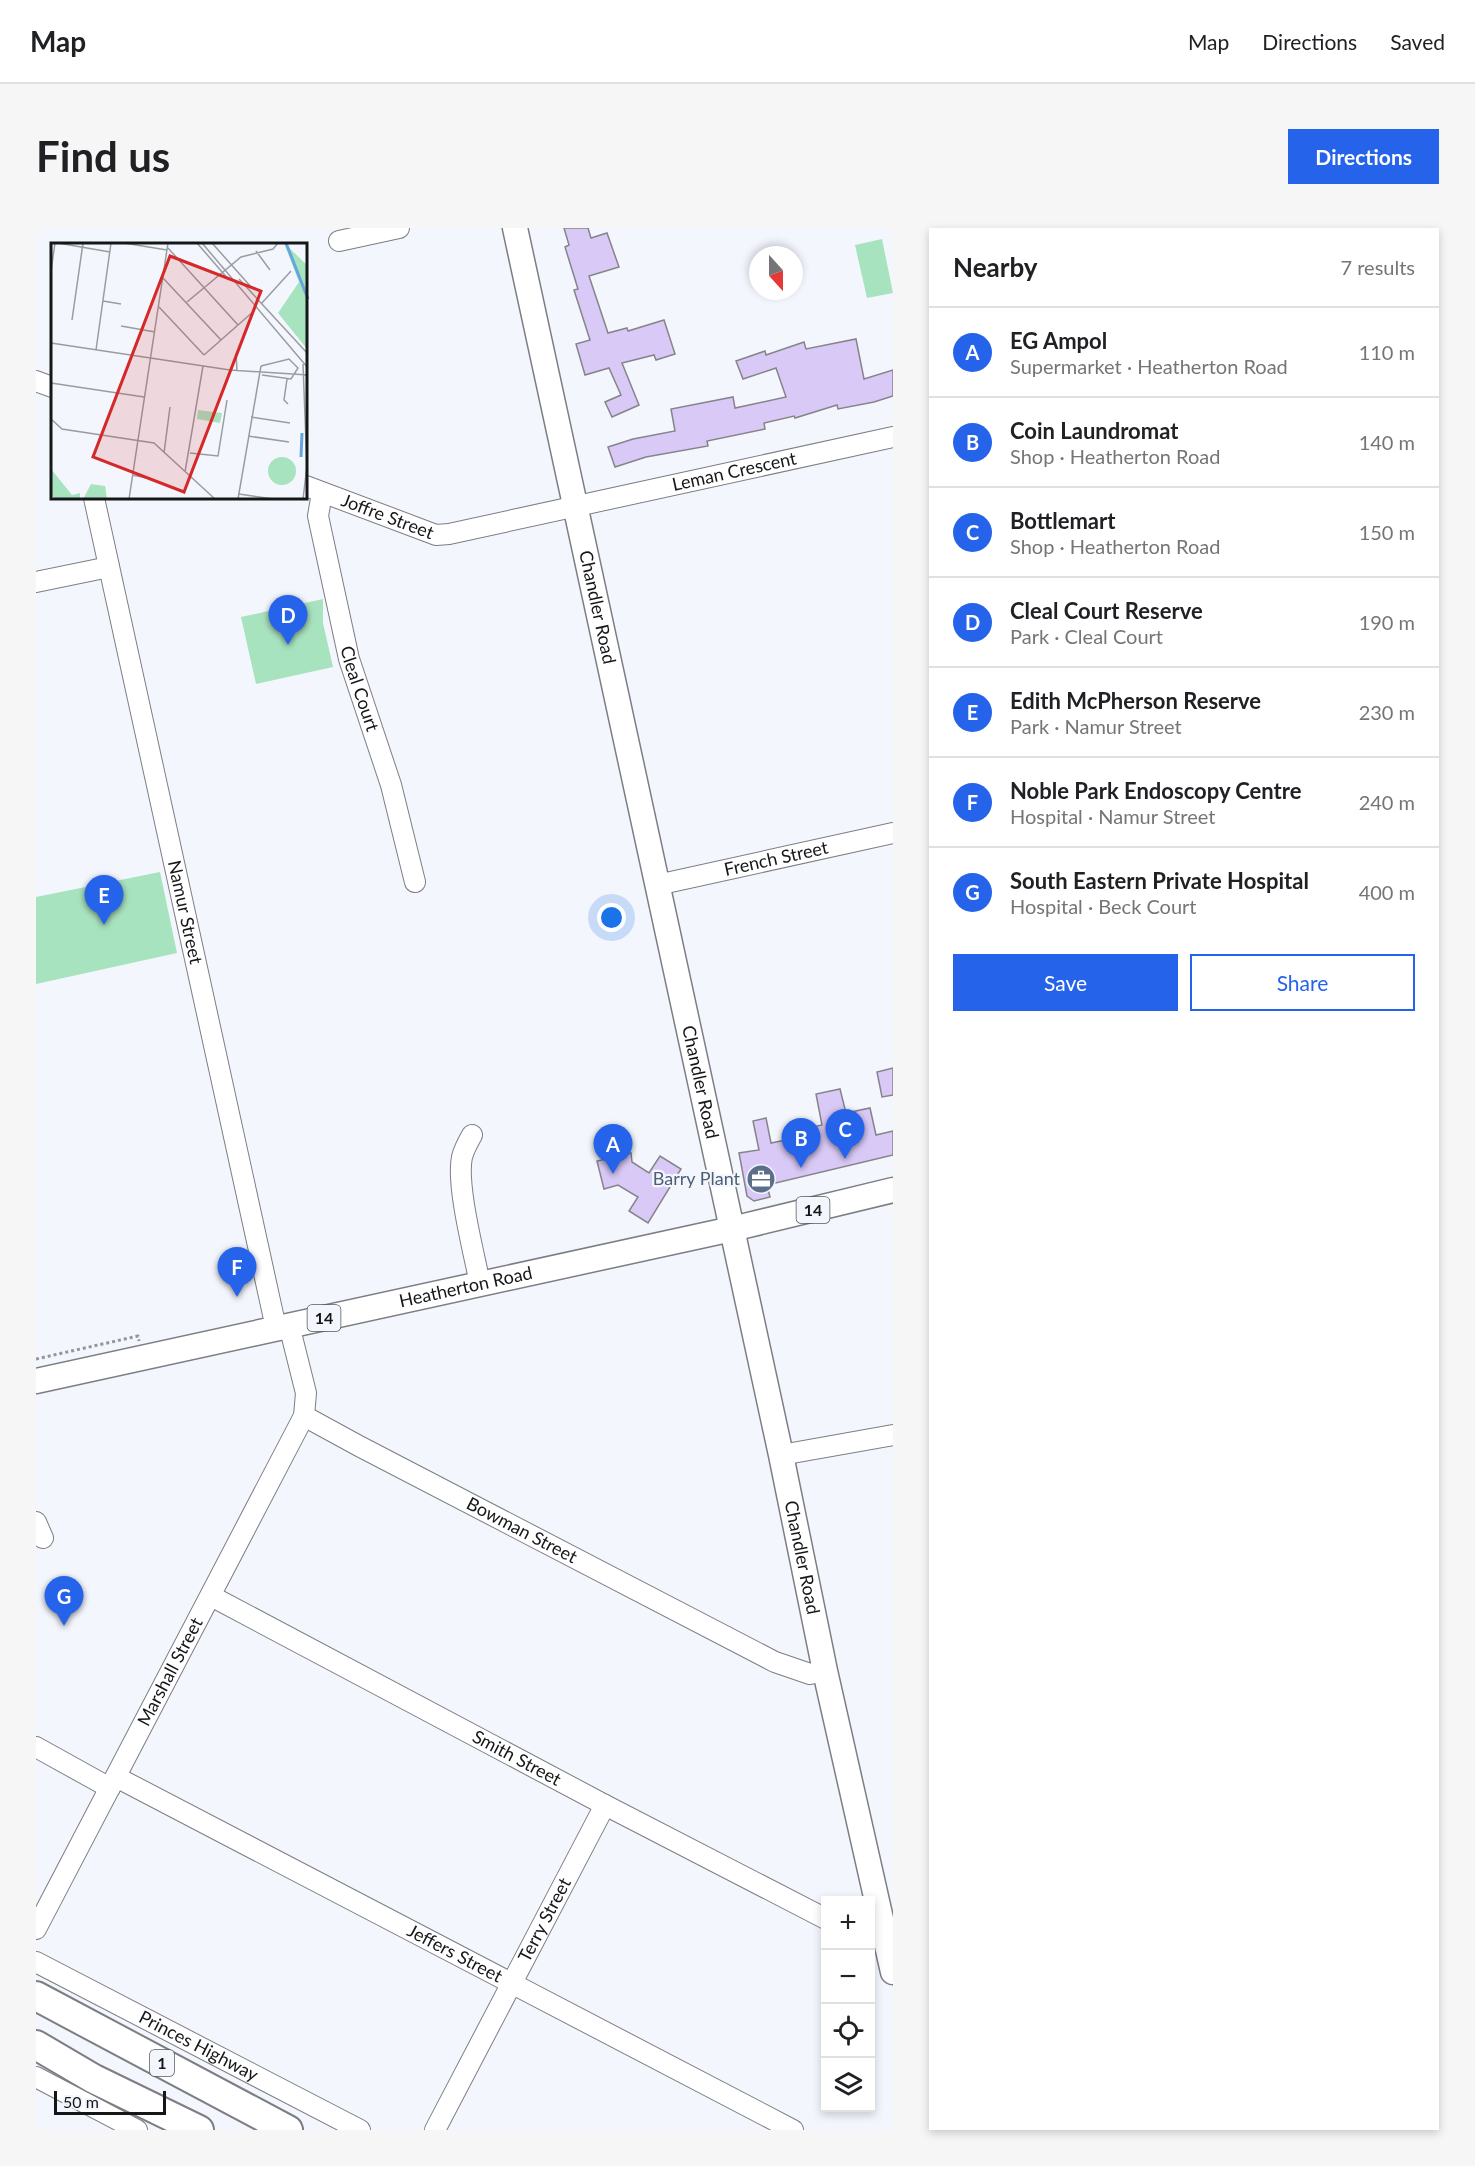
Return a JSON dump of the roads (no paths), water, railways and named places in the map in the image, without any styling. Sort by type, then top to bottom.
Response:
[{"type":"highway","name":"Princes Highway","points":[[36,1996],[288,2130]]},
{"type":"highway","name":"1","points":[[36,2044],[94,2079],[199,2130]]},
{"type":"main road","name":"Chandler Road","points":[[516,228],[781,1455],[877,1929],[893,1972]]},
{"type":"main road","name":"Heatherton Road","points":[[36,1381],[732,1229],[893,1190]]},
{"type":"street","points":[[339,241],[399,228]]},
{"type":"street","points":[[36,381],[51,387]]},
{"type":"street","name":"Leman Crescent","points":[[576,506],[893,436]]},
{"type":"street","name":"Joffre Street","points":[[314,489],[436,535],[576,506]]},
{"type":"street","name":"Cleal Court","points":[[314,489],[349,659],[391,785],[415,882]]},
{"type":"street","name":"Namur Street","points":[[94,500],[283,1327]]},
{"type":"street","points":[[36,582],[109,567]]},
{"type":"street","name":"French Street","points":[[657,885],[893,833]]},
{"type":"street","points":[[472,1135],[462,1156],[460,1170],[480,1284]]},
{"type":"street","points":[[283,1327],[306,1393],[304,1416]]},
{"type":"street","name":"Marshall Street","points":[[36,1929],[304,1416]]},
{"type":"street","name":"Bowman Street","points":[[304,1416],[775,1662],[810,1674],[825,1671]]},
{"type":"street","points":[[781,1455],[893,1435]]},
{"type":"street","name":"Smith Street","points":[[211,1596],[605,1805],[821,1916]]},
{"type":"street","name":"Jeffers Street","points":[[36,1747],[113,1783],[512,1983],[793,2130]]},
{"type":"street","name":"Terry Street","points":[[435,2130],[605,1805]]},
{"type":"street","name":"Princes Highway","points":[[36,1962],[360,2130]]},
{"type":"street","points":[[36,2077],[137,2130]]},
{"type":"place","name":"Cleal Court Reserve","points":[[288,645]]},
{"type":"place","name":"Edith McPherson Reserve","points":[[104,925]]},
{"type":"place","name":"Bottlemart","points":[[845,1159]]},
{"type":"place","name":"Coin Laundromat","points":[[801,1168]]},
{"type":"place","name":"EG Ampol","points":[[613,1174]]},
{"type":"place","name":"Barry Plant","points":[[761,1179]]},
{"type":"place","name":"Noble Park Endoscopy Centre","points":[[237,1297]]},
{"type":"place","name":"South Eastern Private Hospital","points":[[64,1626]]}]
